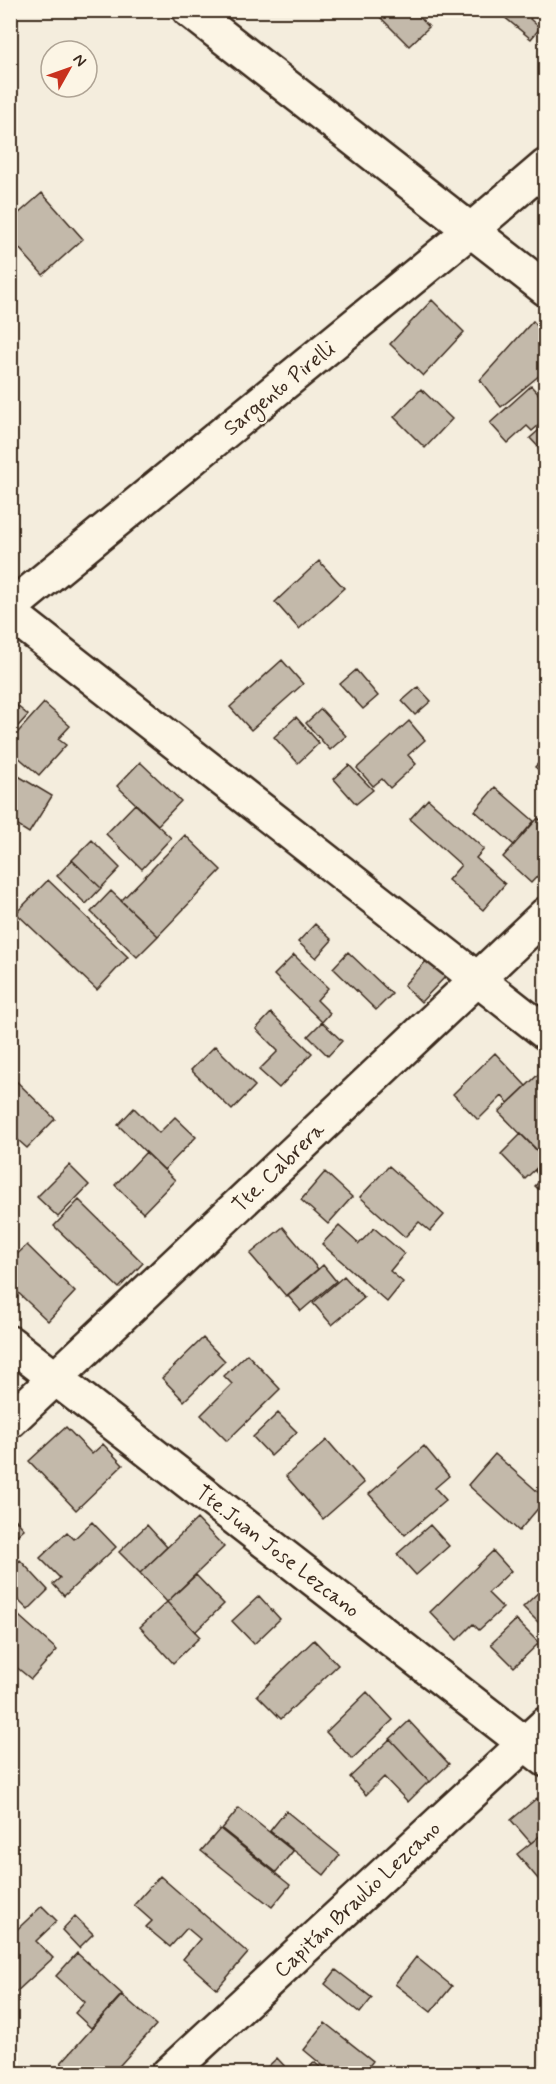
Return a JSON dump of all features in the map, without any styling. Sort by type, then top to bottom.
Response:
[{"type":"street","points":[[189,10],[546,289]]},
{"type":"street","name":"Sargento Pirelli","points":[[10,608],[546,166]]},
{"type":"street","points":[[10,613],[546,1033]]},
{"type":"street","name":"Tte. Cabrera","points":[[10,1421],[546,914]]},
{"type":"street","name":"Tte.Juan Jose Lezcano","points":[[10,1343],[539,1743]]},
{"type":"street","name":"Capitán Braulio Lezcano","points":[[168,2073],[539,1743]]},
{"type":"building","points":[[373,10],[413,10],[429,27],[409,46]]},
{"type":"building","points":[[546,10],[546,26],[533,15],[530,19],[540,28],[531,39],[497,11]]},
{"type":"building","points":[[42,193],[83,239],[43,275],[10,238],[10,221]]},
{"type":"building","points":[[432,300],[464,332],[423,376],[390,344]]},
{"type":"building","points":[[533,321],[546,336],[546,370],[501,407],[480,380]]},
{"type":"building","points":[[531,386],[546,402],[546,419],[532,431],[527,426],[508,443],[490,423]]},
{"type":"building","points":[[421,389],[452,419],[425,448],[394,417]]},
{"type":"building","points":[[546,424],[546,455],[530,438]]},
{"type":"building","points":[[319,561],[344,588],[299,629],[275,602]]},
{"type":"building","points":[[282,660],[303,684],[251,730],[230,707]]},
{"type":"building","points":[[356,670],[378,696],[363,709],[340,684]]},
{"type":"building","points":[[418,687],[431,701],[415,715],[402,701]]},
{"type":"building","points":[[10,700],[28,715],[10,735]]},
{"type":"building","points":[[44,703],[70,726],[58,739],[66,745],[39,775],[10,750],[10,741]]},
{"type":"building","points":[[321,709],[346,736],[330,750],[306,723]]},
{"type":"building","points":[[296,717],[319,743],[298,763],[274,737]]},
{"type":"building","points":[[409,721],[425,740],[408,755],[416,764],[390,788],[382,779],[373,786],[357,768]]},
{"type":"building","points":[[546,755],[546,776],[535,767]]},
{"type":"building","points":[[140,762],[181,801],[158,825],[117,786]]},
{"type":"building","points":[[349,765],[373,790],[356,804],[334,779]]},
{"type":"building","points":[[10,771],[52,796],[29,833],[10,821]]},
{"type":"building","points":[[495,787],[534,821],[514,845],[475,811]]},
{"type":"building","points":[[428,799],[484,849],[476,858],[505,884],[483,910],[448,880],[461,865],[410,819]]},
{"type":"building","points":[[135,804],[171,838],[142,869],[106,834]]},
{"type":"building","points":[[538,818],[546,825],[546,867],[531,883],[503,857]]},
{"type":"building","points":[[185,835],[221,870],[158,936],[121,901]]},
{"type":"building","points":[[92,840],[120,868],[101,888],[72,860]]},
{"type":"building","points":[[72,860],[101,888],[86,904],[57,876]]},
{"type":"building","points":[[48,880],[128,957],[97,990],[16,913]]},
{"type":"building","points":[[111,891],[158,936],[137,957],[91,912]]},
{"type":"building","points":[[315,924],[332,940],[316,958],[298,942]]},
{"type":"building","points":[[348,952],[392,994],[376,1010],[333,968]]},
{"type":"building","points":[[294,955],[328,988],[317,1000],[330,1013],[322,1022],[274,975]]},
{"type":"building","points":[[428,959],[446,976],[421,1002],[404,985]]},
{"type":"building","points":[[271,1013],[312,1053],[279,1088],[259,1070],[278,1051],[256,1029]]},
{"type":"building","points":[[322,1022],[342,1041],[328,1056],[308,1036]]},
{"type":"building","points":[[215,1046],[255,1086],[232,1110],[191,1070]]},
{"type":"building","points":[[495,1053],[526,1086],[508,1103],[502,1096],[478,1120],[453,1094]]},
{"type":"building","points":[[544,1069],[546,1070],[545,1159],[499,1112]]},
{"type":"building","points":[[10,1075],[55,1119],[27,1148],[10,1133]]},
{"type":"building","points":[[134,1108],[159,1133],[175,1117],[196,1137],[164,1170],[118,1125]]},
{"type":"building","points":[[521,1134],[546,1159],[525,1179],[501,1154]]},
{"type":"building","points":[[146,1152],[175,1180],[143,1213],[115,1185]]},
{"type":"building","points":[[546,1161],[546,1196],[535,1186],[542,1179],[535,1171]]},
{"type":"building","points":[[69,1165],[89,1185],[58,1217],[37,1197]]},
{"type":"building","points":[[389,1166],[444,1215],[430,1231],[419,1222],[405,1237],[360,1197]]},
{"type":"building","points":[[325,1172],[352,1197],[328,1224],[301,1200]]},
{"type":"building","points":[[79,1200],[143,1263],[119,1288],[54,1226]]},
{"type":"building","points":[[339,1226],[359,1244],[374,1228],[404,1254],[390,1271],[403,1282],[387,1302],[322,1244]]},
{"type":"building","points":[[283,1227],[318,1269],[286,1296],[250,1254]]},
{"type":"building","points":[[27,1245],[75,1292],[48,1321],[10,1285],[10,1261]]},
{"type":"building","points":[[323,1265],[336,1281],[301,1311],[288,1296]]},
{"type":"building","points":[[344,1276],[364,1298],[332,1325],[313,1303]]},
{"type":"building","points":[[203,1338],[225,1361],[184,1401],[162,1378]]},
{"type":"building","points":[[247,1354],[280,1389],[227,1441],[201,1415],[232,1384],[224,1376]]},
{"type":"building","points":[[278,1413],[297,1432],[271,1456],[253,1437]]},
{"type":"building","points":[[66,1427],[92,1454],[103,1444],[123,1465],[76,1510],[29,1461]]},
{"type":"building","points":[[327,1440],[364,1483],[323,1519],[286,1476]]},
{"type":"building","points":[[424,1446],[449,1476],[435,1488],[446,1500],[405,1535],[369,1494]]},
{"type":"building","points":[[495,1454],[546,1499],[519,1531],[468,1485]]},
{"type":"building","points":[[10,1513],[24,1529],[10,1541]]},
{"type":"building","points":[[197,1519],[224,1547],[167,1602],[140,1573]]},
{"type":"building","points":[[92,1522],[116,1547],[64,1596],[53,1584],[60,1578],[40,1558],[67,1532],[74,1539]]},
{"type":"building","points":[[147,1525],[167,1547],[140,1573],[119,1552]]},
{"type":"building","points":[[430,1525],[449,1546],[416,1575],[397,1554]]},
{"type":"building","points":[[493,1551],[511,1571],[488,1593],[503,1608],[479,1630],[473,1624],[457,1640],[430,1612]]},
{"type":"building","points":[[20,1560],[48,1590],[28,1610],[10,1592],[10,1570]]},
{"type":"building","points":[[196,1575],[224,1604],[195,1632],[167,1602]]},
{"type":"building","points":[[546,1585],[546,1630],[523,1607]]},
{"type":"building","points":[[259,1596],[280,1619],[254,1644],[232,1621]]},
{"type":"building","points":[[167,1602],[200,1637],[173,1663],[140,1627]]},
{"type":"building","points":[[10,1608],[57,1650],[31,1679],[10,1662]]},
{"type":"building","points":[[516,1620],[539,1643],[514,1667],[491,1644]]},
{"type":"building","points":[[314,1640],[338,1665],[281,1719],[257,1695]]},
{"type":"building","points":[[367,1692],[393,1720],[352,1759],[326,1732]]},
{"type":"building","points":[[409,1721],[449,1764],[430,1782],[390,1739]]},
{"type":"building","points":[[390,1739],[429,1781],[408,1802],[384,1777],[366,1795],[350,1777]]},
{"type":"building","points":[[537,1798],[546,1809],[546,1831],[531,1843],[511,1820]]},
{"type":"building","points":[[239,1808],[293,1851],[276,1872],[222,1829]]},
{"type":"building","points":[[286,1811],[340,1855],[324,1875],[270,1831]]},
{"type":"building","points":[[220,1829],[290,1885],[272,1907],[201,1851]]},
{"type":"building","points":[[546,1831],[546,1872],[538,1879],[517,1854]]},
{"type":"building","points":[[160,1876],[248,1953],[217,1989],[183,1959],[200,1939],[187,1928],[170,1947],[146,1927],[152,1921],[134,1905]]},
{"type":"building","points":[[42,1906],[57,1921],[36,1941],[53,1958],[15,1993],[10,1989],[10,1936]]},
{"type":"building","points":[[75,1916],[93,1934],[79,1948],[62,1930]]},
{"type":"building","points":[[77,1953],[122,1994],[91,2028],[75,2013],[85,2002],[56,1976]]},
{"type":"building","points":[[416,1957],[452,1986],[431,2012],[395,1984]]},
{"type":"building","points":[[336,1970],[372,1998],[360,2013],[325,1984]]},
{"type":"building","points":[[122,1995],[156,2025],[112,2074],[73,2074],[61,2063]]},
{"type":"building","points":[[325,2023],[373,2061],[363,2074],[333,2074],[304,2050]]},
{"type":"building","points":[[277,2058],[292,2074],[260,2074]]},
{"type":"building","points":[[314,2062],[328,2074],[305,2074]]}]
